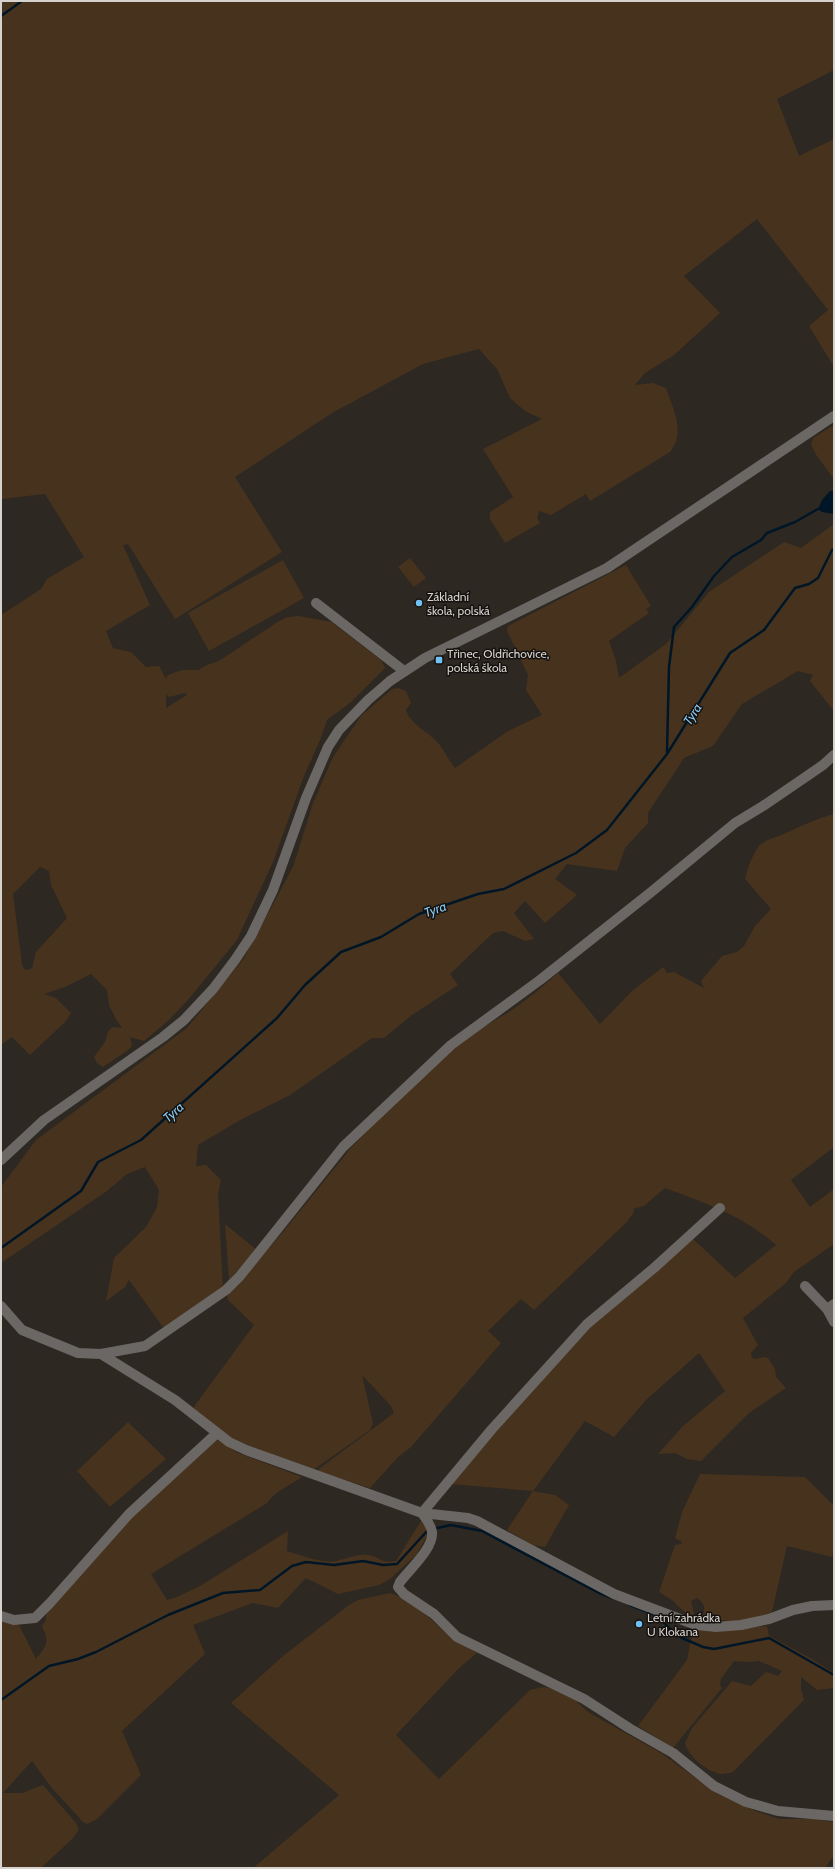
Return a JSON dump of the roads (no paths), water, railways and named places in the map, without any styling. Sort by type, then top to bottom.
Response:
[{"type":"street","points":[[1,1160],[44,1120],[163,1037],[184,1020],[213,989],[251,936],[273,890],[306,798],[328,747],[339,730],[352,715],[384,686],[425,658],[607,568],[834,416]]},
{"type":"street","points":[[316,603],[404,671]]},
{"type":"street","points":[[1,1306],[22,1330],[78,1353],[101,1354],[145,1346],[226,1290],[240,1276],[343,1147],[451,1045],[540,980],[644,898],[735,823],[824,765],[834,755]]},
{"type":"street","points":[[422,1513],[492,1429],[587,1324],[654,1268],[720,1208]]},
{"type":"street","points":[[805,1286],[830,1306],[834,1322]]},
{"type":"street","points":[[101,1354],[175,1400],[229,1442],[246,1450],[422,1513],[468,1518],[477,1521],[614,1594],[696,1625],[716,1627],[741,1625],[769,1619],[806,1608],[834,1605]]},
{"type":"street","points":[[1,1616],[14,1620],[35,1618],[129,1514],[218,1433]]},
{"type":"street","points":[[422,1513],[431,1529],[425,1552],[400,1582],[398,1587],[404,1594],[434,1614],[457,1637],[584,1699],[629,1728],[673,1753],[714,1786],[746,1802],[778,1811],[834,1816]]},
{"type":"water","points":[[830,491],[834,491],[834,514],[822,512],[818,509],[822,500]]},
{"type":"waterway","points":[[1,16],[22,1]]},
{"type":"waterway","points":[[667,752],[669,667],[674,627],[692,607],[714,576],[732,557],[761,540],[767,533],[795,522],[818,509]]},
{"type":"waterway","name":"Tyra","points":[[1,1248],[81,1191],[98,1162],[141,1140],[277,1018],[305,985],[341,952],[381,937],[419,914],[478,894],[504,889],[576,853],[607,830],[667,754],[730,653],[764,630],[795,588],[809,584],[818,578],[832,550],[834,549]]},
{"type":"waterway","points":[[433,1529],[451,1525],[482,1531],[599,1593],[612,1598]]},
{"type":"waterway","points":[[1,1700],[49,1666],[78,1659],[96,1652],[168,1615],[223,1593],[260,1590],[292,1566],[306,1562],[334,1565],[363,1561],[383,1565],[397,1564],[428,1530]]},
{"type":"waterway","points":[[630,1605],[658,1616],[669,1628],[682,1638],[703,1647],[714,1649],[769,1638],[834,1675]]},
{"type":"place","name":"Základní škola, polská","points":[[419,603]]},
{"type":"place","name":"Třinec, Oldřichovice, polská škola","points":[[439,660]]},
{"type":"place","name":"Letní zahrádka U Klokana","points":[[639,1624]]}]
